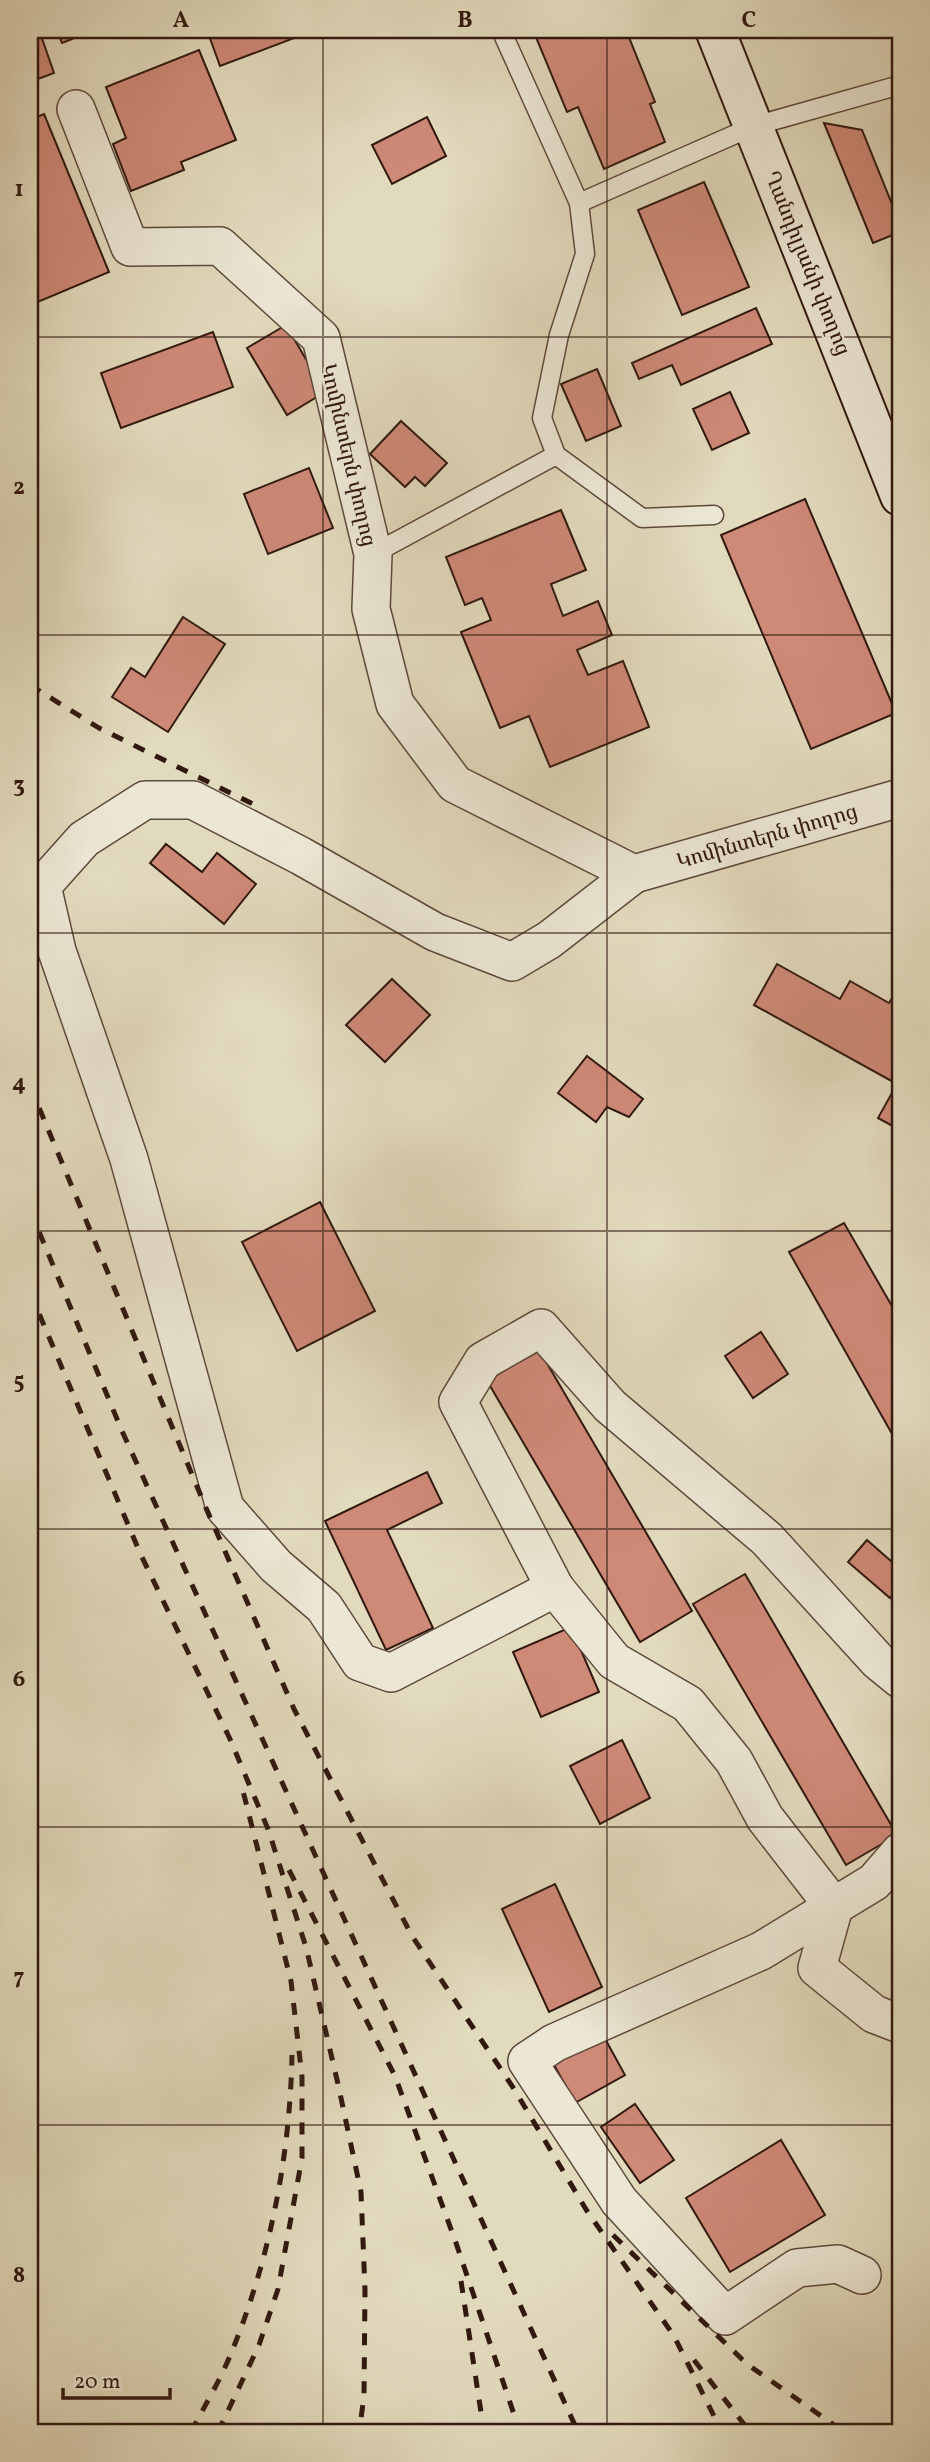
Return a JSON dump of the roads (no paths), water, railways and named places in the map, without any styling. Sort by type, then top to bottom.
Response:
[{"type":"main road","name":"Ղանդիլյանի փողոց","points":[[715,30],[900,496]]},
{"type":"street","name":"Կոմինտերն փողոց","points":[[76,108],[130,247],[220,246],[321,338],[373,554],[371,609],[395,704],[455,784],[634,874],[900,798]]},
{"type":"street","points":[[555,1588],[391,1673],[360,1662],[324,1606],[276,1566],[225,1508],[129,1159],[57,951],[42,886],[84,839],[145,800],[193,800],[301,856],[435,932],[512,962],[549,940],[634,874]]},
{"type":"street","points":[[834,1907],[765,1818],[734,1761],[688,1704],[614,1661],[555,1588],[458,1402],[483,1361],[541,1328],[610,1406],[767,1539],[878,1661],[900,1679]]},
{"type":"street","points":[[862,2275],[838,2264],[797,2268],[725,2316],[619,2201],[527,2061],[554,2043],[761,1951],[874,1882],[900,1852]]},
{"type":"street","points":[[834,1907],[817,1968],[874,2014],[900,2024]]},
{"type":"lane","points":[[501,30],[579,203],[585,254],[559,335],[542,418],[556,455],[642,518],[714,514]]},
{"type":"lane","points":[[579,203],[754,126],[900,85]]},
{"type":"lane","points":[[373,554],[556,455]]},
{"type":"railway","points":[[30,685],[99,728],[259,807]]},
{"type":"railway","points":[[30,1086],[206,1508],[294,1709],[412,1936],[514,2089],[587,2211],[674,2336],[722,2432]]},
{"type":"railway","points":[[30,1210],[122,1431],[578,2432]]},
{"type":"railway","points":[[30,1292],[140,1553],[230,1739],[268,1829],[306,1947],[361,2192],[365,2290],[364,2397],[359,2432]]},
{"type":"railway","points":[[218,2432],[259,2345],[278,2289],[302,2158],[302,2077],[291,1981],[242,1787]]},
{"type":"railway","points":[[289,1870],[395,2076],[455,2240],[520,2432]]},
{"type":"railway","points":[[191,2432],[232,2351],[267,2243],[282,2169],[292,2055]]},
{"type":"railway","points":[[613,2235],[747,2364],[844,2432]]},
{"type":"railway","points":[[461,2281],[484,2432]]},
{"type":"railway","points":[[694,2360],[750,2432]]}]
